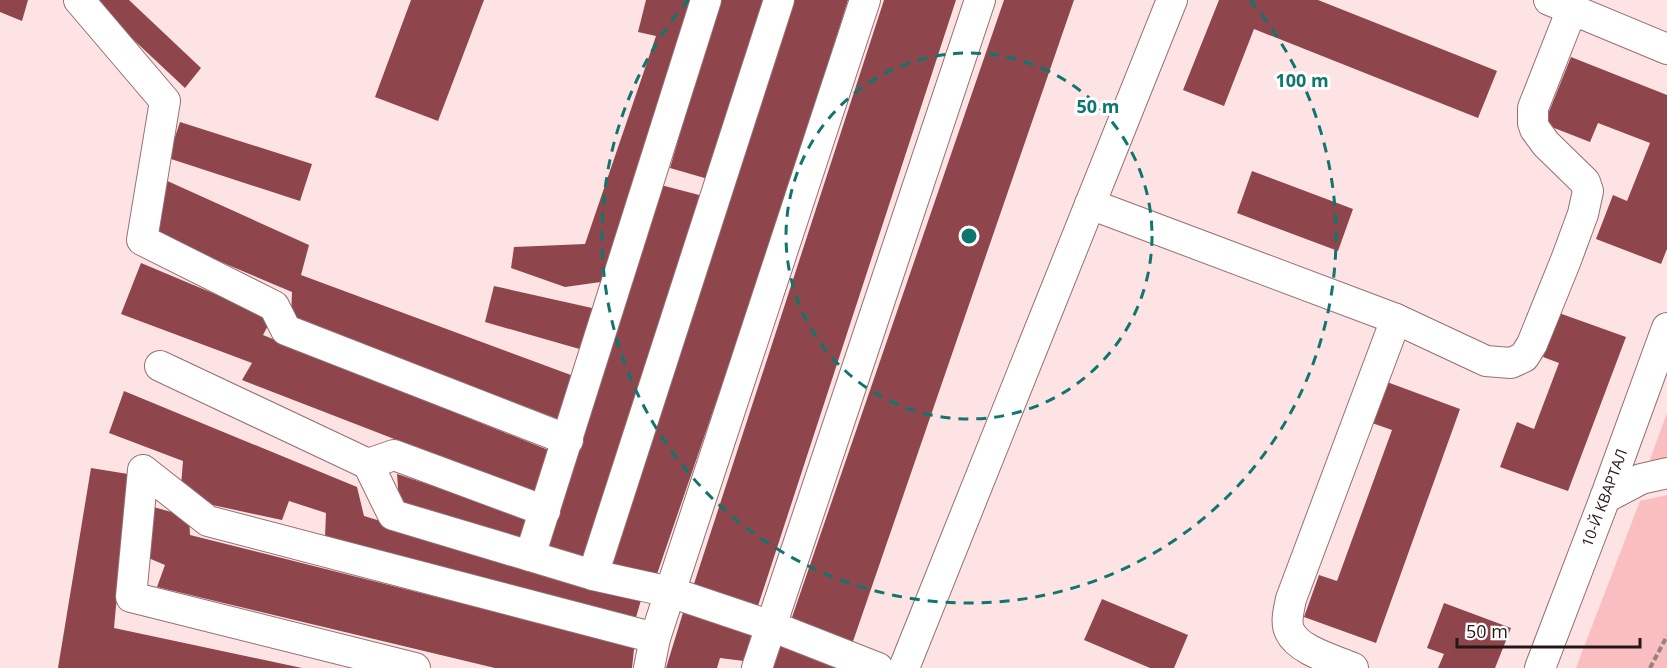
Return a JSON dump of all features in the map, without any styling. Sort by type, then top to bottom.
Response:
[{"type":"street","points":[[79,0],[165,101],[142,240],[274,306],[286,330],[568,440]]},
{"type":"street","points":[[530,556],[706,0]]},
{"type":"street","points":[[593,574],[779,0]]},
{"type":"street","points":[[649,668],[655,638],[865,0]]},
{"type":"street","points":[[757,668],[980,0]]},
{"type":"street","points":[[904,668],[1172,0]]},
{"type":"street","points":[[1090,204],[1396,319],[1486,361],[1511,363],[1524,357],[1528,350],[1566,260],[1583,214],[1588,191],[1585,182],[1546,144],[1533,123],[1533,108],[1560,4],[1664,40]]},
{"type":"street","points":[[1353,668],[1306,648],[1290,632],[1288,618],[1291,599],[1396,319]]},
{"type":"street","name":"10-Й КВАРТАЛ","points":[[1540,668],[1667,328]]},
{"type":"street","points":[[160,366],[368,464],[393,515],[593,574],[670,592],[771,626],[878,668]]},
{"type":"street","points":[[368,464],[394,455],[545,512]]},
{"type":"street","points":[[415,668],[131,597],[143,470],[208,521],[655,638]]},
{"type":"street","points":[[1605,498],[1641,479],[1667,473]]},
{"type":"path","points":[[1650,668],[1667,636]]},
{"type":"shaded area","points":[[1667,413],[1667,459],[1648,465]]},
{"type":"shaded area","points":[[1667,495],[1667,668],[1576,668],[1640,501]]},
{"type":"building","points":[[0,0],[28,0],[22,21],[0,12]]},
{"type":"building","points":[[91,0],[129,0],[201,68],[185,88]]},
{"type":"building","points":[[411,0],[484,0],[438,121],[375,97]]},
{"type":"building","points":[[646,0],[699,0],[615,280],[565,287],[511,268],[514,247],[585,244],[656,36],[638,32]]},
{"type":"building","points":[[719,0],[764,0],[708,179],[670,168]]},
{"type":"building","points":[[792,0],[848,0],[781,213],[656,577],[606,562]]},
{"type":"building","points":[[884,0],[956,0],[756,612],[692,590]]},
{"type":"building","points":[[1004,0],[1074,0],[850,650],[788,629]]},
{"type":"building","points":[[1219,0],[1318,0],[1497,71],[1478,118],[1254,29],[1224,106],[1183,90]]},
{"type":"building","points":[[1571,57],[1667,95],[1667,249],[1661,264],[1596,239],[1613,195],[1627,201],[1650,143],[1598,123],[1590,142],[1544,124]]},
{"type":"building","points":[[180,122],[312,164],[300,201],[168,158]]},
{"type":"building","points":[[1252,171],[1353,209],[1338,251],[1237,213]]},
{"type":"building","points":[[163,179],[309,245],[301,275],[579,378],[566,422],[291,318],[292,292],[148,231]]},
{"type":"building","points":[[657,184],[703,196],[583,560],[546,550]]},
{"type":"building","points":[[141,263],[272,318],[263,335],[558,454],[539,495],[242,380],[252,363],[121,314]]},
{"type":"building","points":[[494,286],[601,310],[590,352],[485,322]]},
{"type":"building","points":[[1559,313],[1626,337],[1568,491],[1500,467],[1517,422],[1534,429],[1559,363],[1543,357]]},
{"type":"building","points":[[1387,382],[1460,409],[1376,643],[1304,617],[1319,575],[1337,581],[1392,430],[1372,423]]},
{"type":"building","points":[[124,391],[357,487],[364,516],[641,600],[633,628],[325,537],[326,513],[289,501],[282,520],[180,498],[183,461],[109,433]]},
{"type":"building","points":[[91,468],[128,474],[114,628],[302,668],[58,668]]},
{"type":"building","points":[[397,474],[527,517],[521,544],[399,501]]},
{"type":"building","points":[[150,506],[189,517],[190,535],[512,616],[635,640],[632,668],[495,668],[157,587],[165,565],[146,557]]},
{"type":"building","points":[[1102,599],[1188,635],[1174,668],[1150,668],[1084,640]]},
{"type":"building","points":[[686,603],[753,630],[744,661],[720,658],[717,668],[666,668]]},
{"type":"building","points":[[1444,603],[1511,628],[1495,668],[1438,668],[1444,654],[1427,648]]},
{"type":"building","points":[[779,639],[851,668],[768,668]]}]
